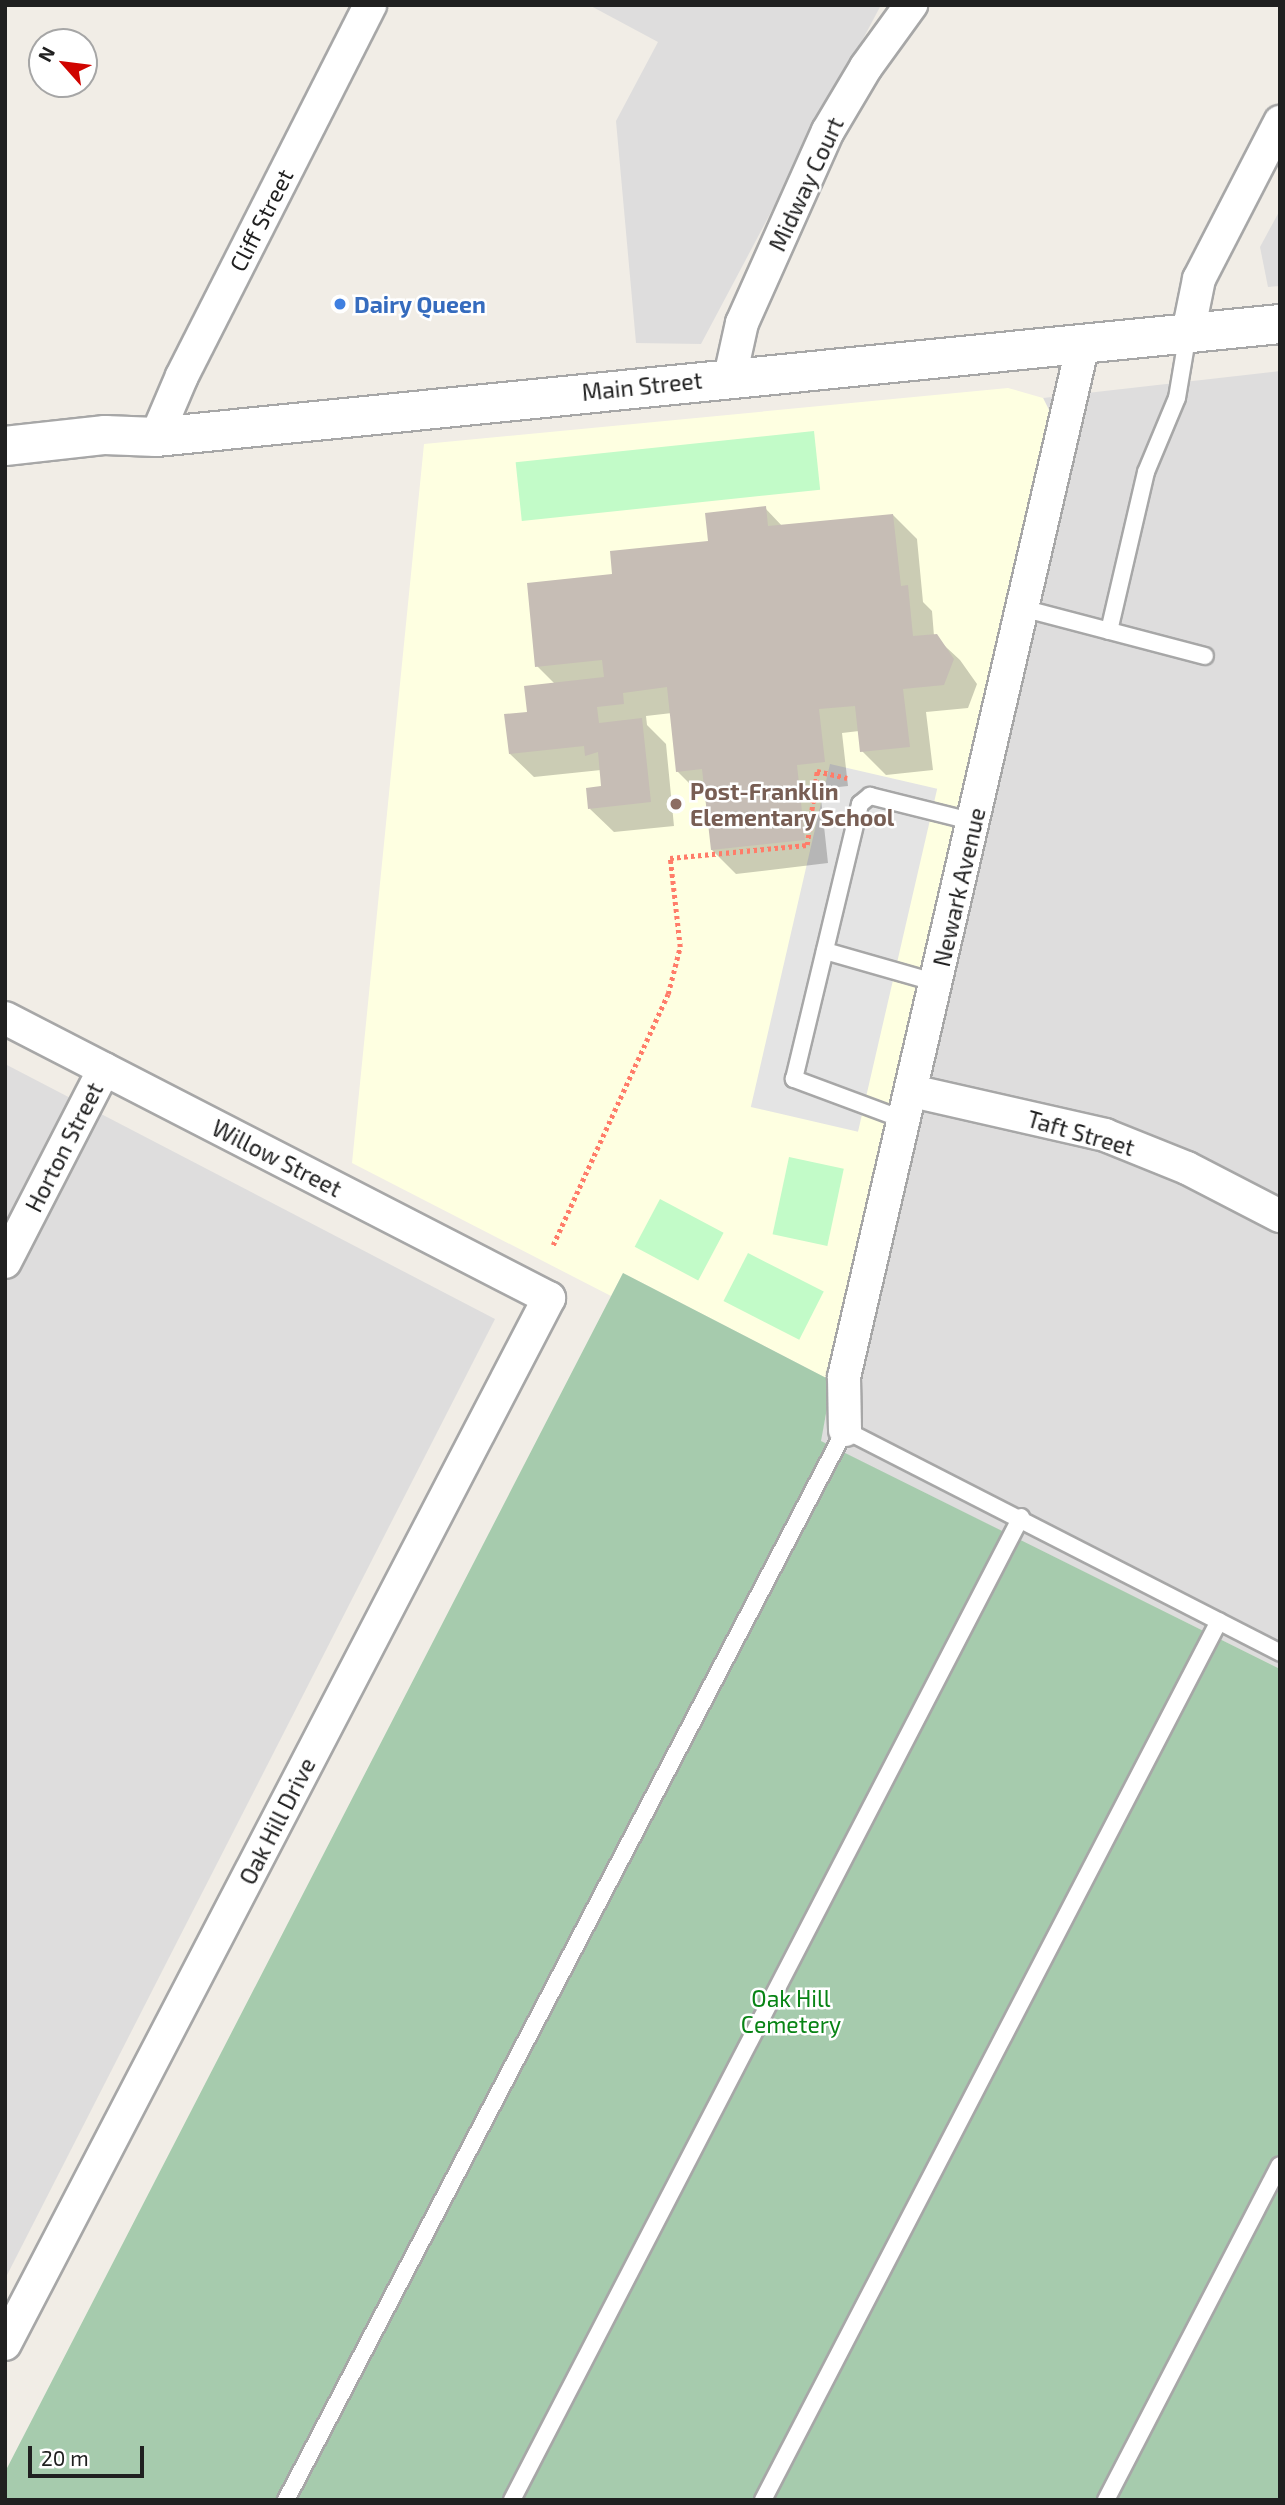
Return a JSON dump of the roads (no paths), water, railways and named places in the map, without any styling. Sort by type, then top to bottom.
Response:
[{"type":"street","name":"Cliff Street","points":[[156,437],[182,376],[370,5]]},
{"type":"street","name":"Midway Court","points":[[730,377],[742,323],[828,131],[866,67],[911,5]]},
{"type":"street","points":[[1188,332],[1199,279],[1280,122]]},
{"type":"street","name":"Main Street","points":[[5,446],[105,435],[156,437],[730,377],[1280,324]]},
{"type":"street","name":"Newark Avenue","points":[[845,1430],[844,1377],[909,1106],[1083,344]]},
{"type":"street","name":"Willow Street","points":[[5,1018],[549,1298]]},
{"type":"street","name":"Horton Street","points":[[5,1262],[104,1069]]},
{"type":"street","name":"Taft Street","points":[[909,1106],[1105,1135],[1187,1168],[1280,1216]]},
{"type":"street","name":"Oak Hill Drive","points":[[8,2332],[549,1298]]},
{"type":"lane","points":[[1109,631],[1146,471],[1177,398],[1188,332]]},
{"type":"lane","points":[[1022,608],[1205,656]]},
{"type":"lane","points":[[909,1106],[794,1079],[864,798],[974,822]]},
{"type":"lane","points":[[825,951],[937,983]]},
{"type":"lane","points":[[286,2500],[845,1430],[1021,1517],[1280,1653]]},
{"type":"lane","points":[[512,2500],[1021,1517]]},
{"type":"lane","points":[[763,2500],[1219,1621]]},
{"type":"lane","points":[[1106,2500],[1280,2165]]},
{"type":"place","name":"Dairy Queen","points":[[340,304]]},
{"type":"place","name":"Post-Franklin Elementary School","points":[[676,804]]},
{"type":"park label","name":"Oak Hill Cemetery","points":[[791,2011]]}]
